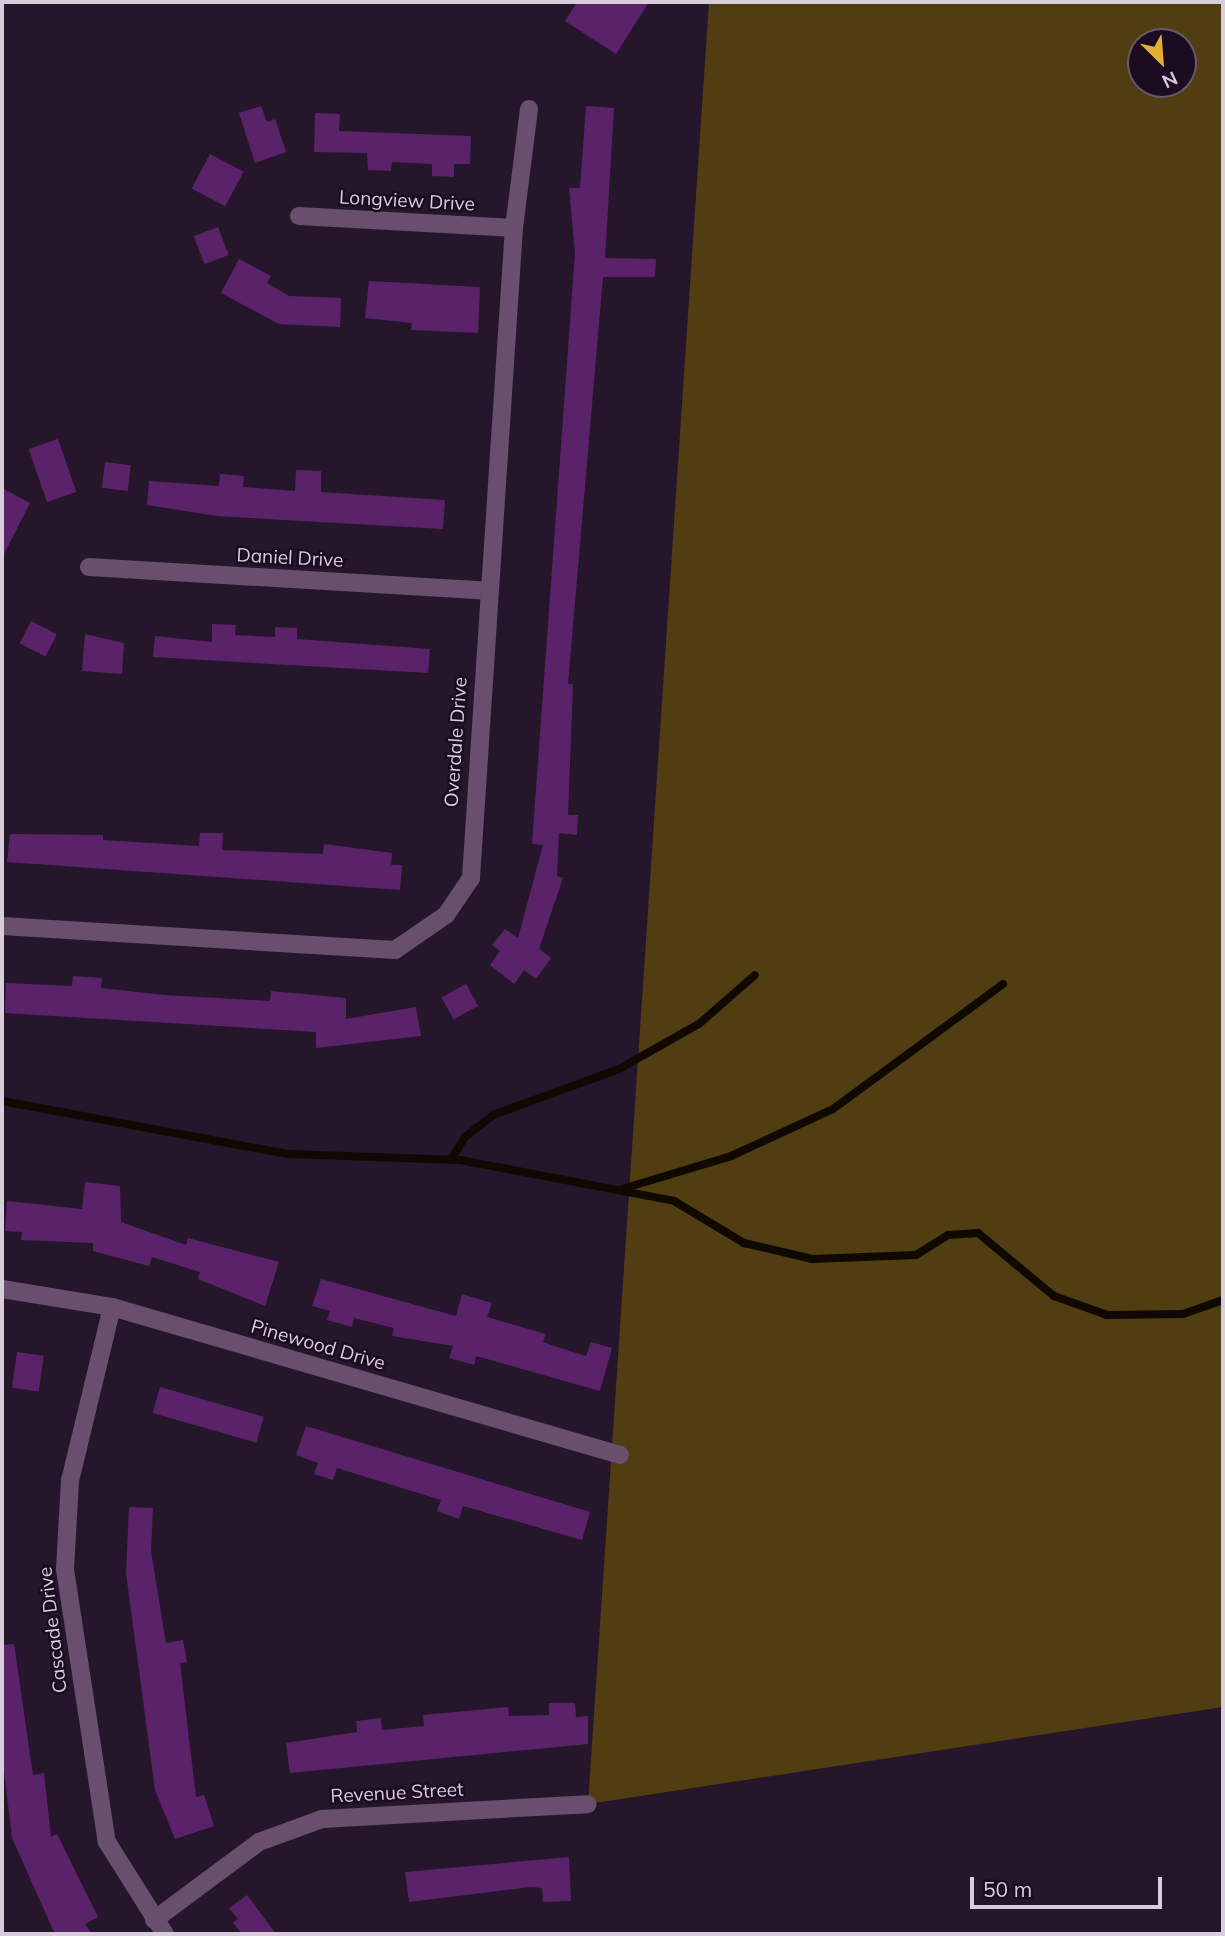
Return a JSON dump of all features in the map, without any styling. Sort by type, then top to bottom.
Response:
[{"type":"street","name":"Overdale Drive","points":[[2,926],[385,950],[413,942],[446,915],[471,878],[513,228],[528,109]]},
{"type":"street","name":"Longview Drive","points":[[299,216],[513,228]]},
{"type":"street","name":"Daniel Drive","points":[[89,567],[488,591]]},
{"type":"street","name":"Pinewood Drive","points":[[2,1289],[112,1307],[620,1455]]},
{"type":"street","name":"Cascade Drive","points":[[112,1307],[70,1480],[65,1569],[107,1842],[165,1934]]},
{"type":"street","name":"Revenue Street","points":[[154,1920],[259,1842],[322,1819],[588,1804]]},
{"type":"shaded area","points":[[709,2],[1223,2],[1223,1707],[588,1804]]},
{"type":"building","points":[[577,2],[649,2],[616,54],[565,21]]},
{"type":"building","points":[[261,106],[267,122],[275,119],[286,152],[255,163],[239,113]]},
{"type":"building","points":[[586,106],[614,108],[605,258],[656,259],[655,277],[603,277],[568,684],[573,684],[568,815],[578,815],[577,835],[559,833],[557,876],[563,878],[539,949],[551,958],[536,979],[524,970],[514,984],[490,965],[500,951],[492,945],[505,929],[518,938],[543,845],[532,844],[575,253],[569,188],[580,188]]},
{"type":"building","points":[[315,113],[340,114],[339,131],[471,136],[470,164],[454,164],[454,177],[432,176],[432,164],[392,162],[391,171],[368,170],[367,153],[314,152]]},
{"type":"building","points":[[210,154],[244,172],[225,206],[192,188]]},
{"type":"building","points":[[218,227],[229,255],[204,264],[194,236]]},
{"type":"building","points":[[239,259],[271,276],[267,283],[289,296],[341,298],[340,327],[279,324],[221,293]]},
{"type":"building","points":[[369,281],[480,287],[478,333],[411,330],[412,323],[365,318]]},
{"type":"building","points":[[58,439],[76,492],[47,502],[29,449]]},
{"type":"building","points":[[105,462],[131,465],[128,491],[102,488]]},
{"type":"building","points":[[296,470],[321,471],[321,492],[445,500],[443,529],[217,516],[147,505],[149,481],[219,486],[220,474],[244,476],[243,487],[295,491]]},
{"type":"building","points":[[2,488],[30,503],[2,558]]},
{"type":"building","points":[[31,621],[57,634],[45,656],[20,643]]},
{"type":"building","points":[[212,624],[236,625],[235,635],[275,637],[275,627],[297,628],[297,639],[430,649],[428,673],[153,657],[155,636],[212,642]]},
{"type":"building","points":[[85,634],[124,643],[122,674],[82,671]]},
{"type":"building","points":[[200,833],[223,833],[222,850],[323,854],[324,844],[392,853],[391,865],[402,865],[400,890],[7,862],[10,834],[103,835],[103,840],[199,846]]},
{"type":"building","points":[[73,976],[102,978],[101,988],[164,995],[270,1001],[271,991],[346,998],[346,1019],[416,1007],[421,1036],[316,1048],[316,1032],[5,1013],[6,983],[72,986]]},
{"type":"building","points":[[466,984],[478,1006],[454,1019],[442,998]]},
{"type":"building","points":[[85,1182],[120,1186],[121,1222],[186,1245],[188,1238],[279,1262],[265,1306],[198,1279],[200,1272],[152,1257],[149,1266],[93,1251],[93,1243],[21,1240],[22,1232],[5,1231],[7,1201],[82,1209]]},
{"type":"building","points":[[321,1279],[456,1316],[462,1294],[492,1303],[487,1317],[546,1334],[543,1342],[551,1345],[586,1356],[591,1342],[612,1348],[600,1391],[476,1356],[474,1365],[449,1358],[453,1346],[392,1336],[394,1328],[354,1318],[352,1327],[327,1320],[330,1311],[312,1306]]},
{"type":"building","points":[[17,1352],[44,1356],[39,1391],[12,1388]]},
{"type":"building","points":[[160,1387],[264,1417],[256,1443],[153,1413]]},
{"type":"building","points":[[306,1426],[590,1512],[582,1540],[463,1506],[459,1519],[437,1511],[441,1500],[337,1468],[333,1480],[314,1474],[318,1463],[296,1455]]},
{"type":"building","points":[[129,1507],[153,1508],[151,1551],[166,1643],[183,1640],[187,1662],[180,1663],[196,1797],[204,1795],[214,1826],[175,1839],[155,1790],[126,1573]]},
{"type":"building","points":[[14,1644],[33,1775],[44,1773],[51,1837],[57,1834],[98,1917],[85,1924],[92,1934],[55,1934],[12,1838],[2,1754],[2,1645]]},
{"type":"building","points":[[549,1703],[575,1703],[576,1717],[588,1716],[588,1744],[290,1773],[286,1743],[357,1732],[356,1721],[381,1718],[382,1730],[424,1726],[423,1715],[508,1707],[509,1716],[549,1715]]},
{"type":"building","points":[[569,1857],[571,1901],[543,1902],[542,1888],[531,1887],[409,1902],[405,1872]]},
{"type":"building","points":[[247,1895],[276,1934],[242,1934],[233,1923],[238,1919],[229,1908]]},
{"type":"waterway","points":[[451,1160],[465,1137],[493,1115],[619,1069],[699,1024],[755,975]]},
{"type":"waterway","points":[[622,1189],[731,1156],[833,1109],[1003,984]]},
{"type":"waterway","points":[[2,1101],[289,1154],[460,1160],[674,1201],[744,1243],[812,1259],[916,1255],[948,1235],[978,1233],[1054,1296],[1107,1315],[1183,1314],[1223,1300]]}]
